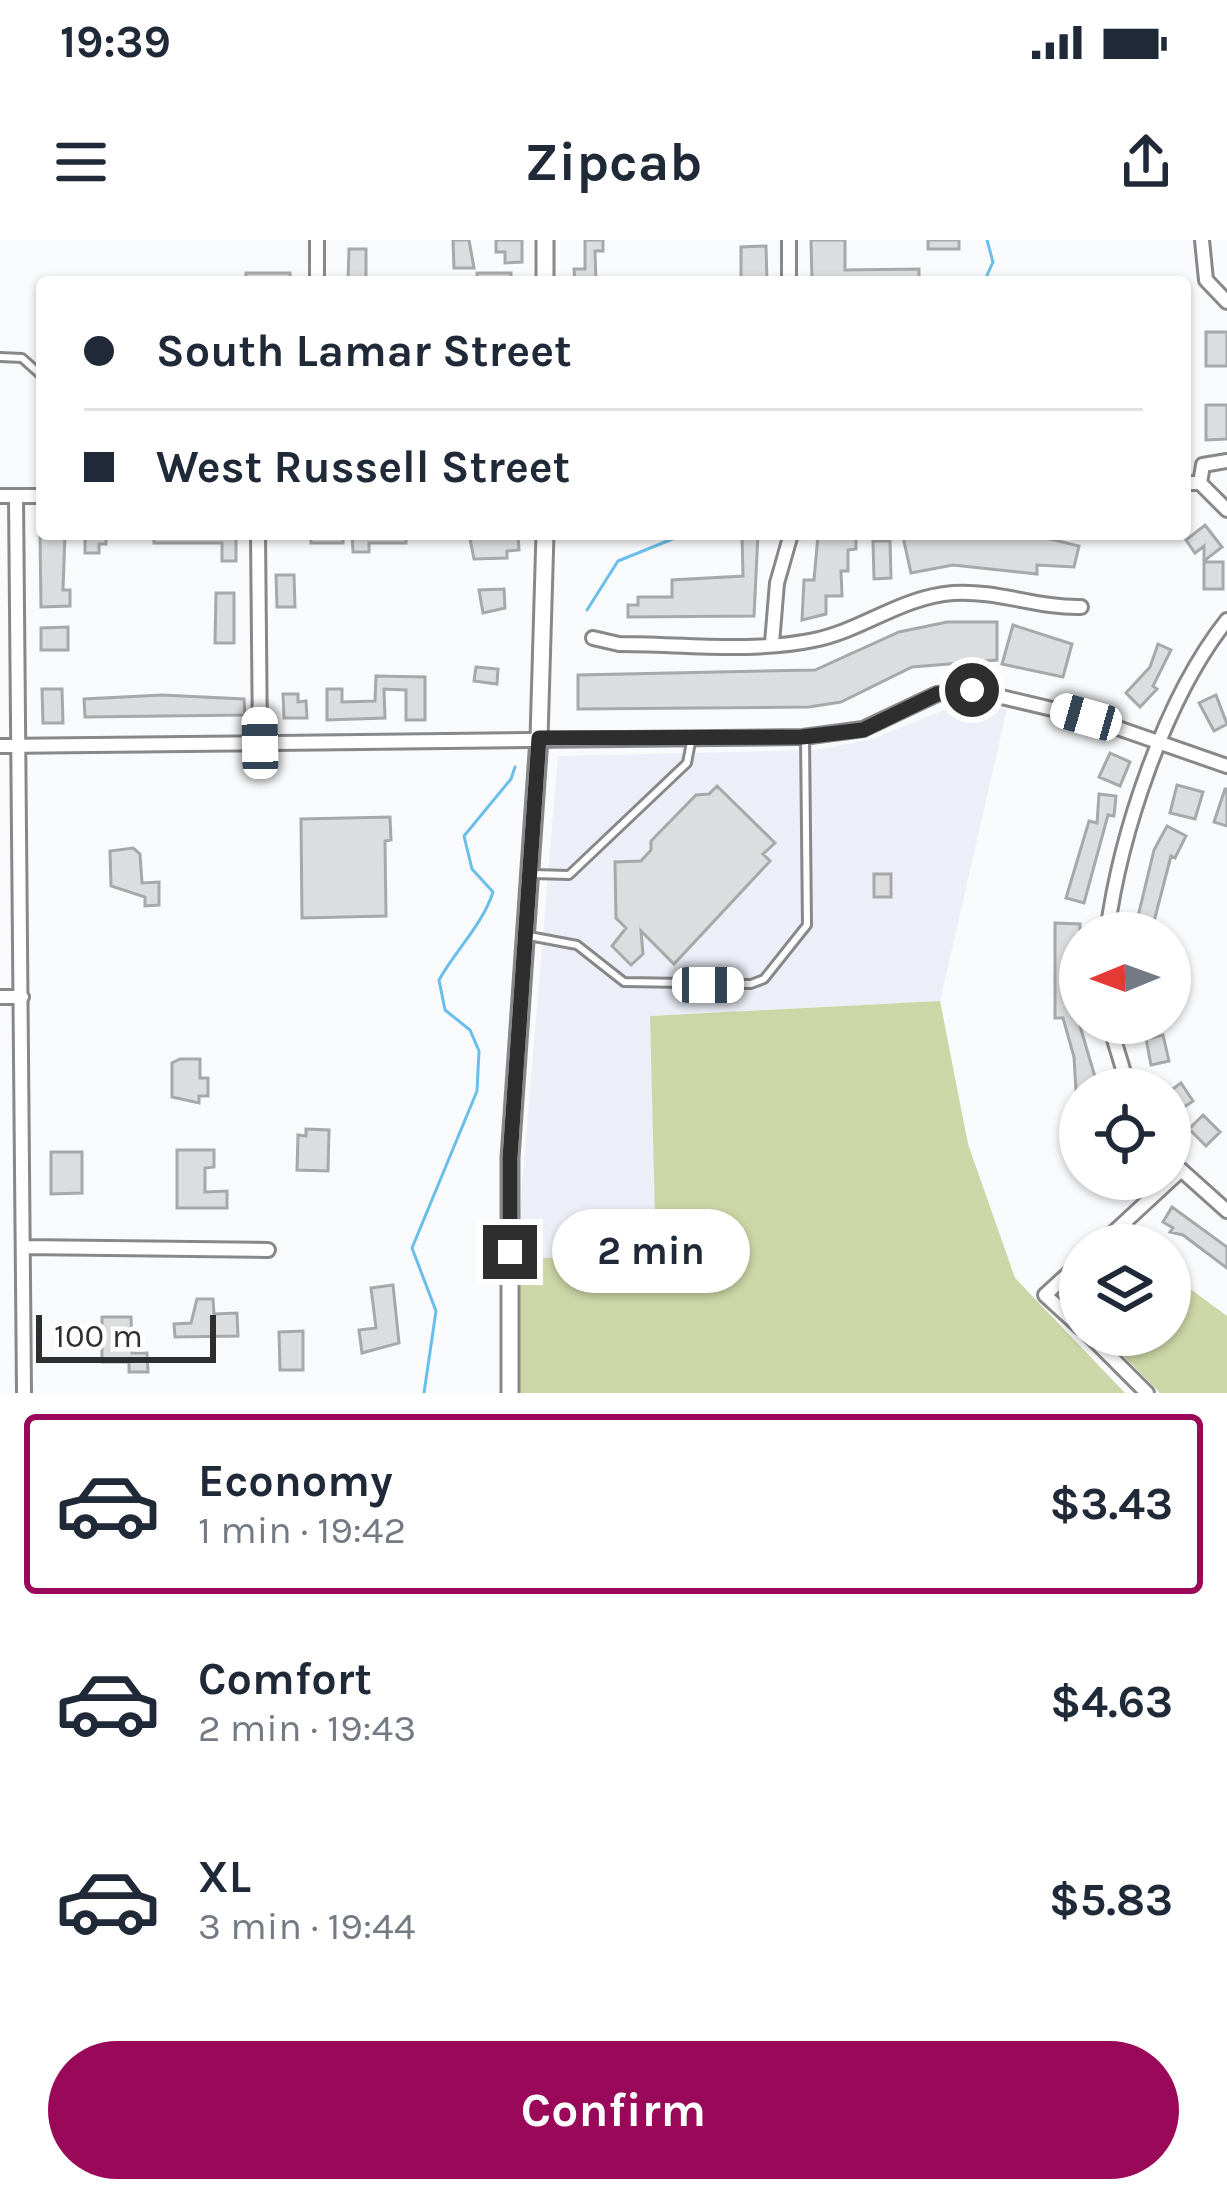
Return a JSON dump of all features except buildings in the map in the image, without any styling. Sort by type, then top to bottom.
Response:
[{"type":"street","points":[[317,240],[317,276]]},
{"type":"street","points":[[544,240],[545,276]]},
{"type":"street","points":[[789,240],[789,276]]},
{"type":"street","points":[[1202,240],[1206,280],[1227,302]]},
{"type":"street","points":[[1227,461],[1203,465],[1192,483],[1227,510]]},
{"type":"street","points":[[0,496],[36,496]]},
{"type":"street","points":[[16,496],[24,1393]]},
{"type":"street","points":[[258,540],[260,743]]},
{"type":"street","points":[[510,1393],[510,1158],[539,738],[544,540]]},
{"type":"street","points":[[772,643],[777,584],[789,540]]},
{"type":"street","points":[[593,638],[620,644],[809,641],[885,609],[952,593],[1004,594],[1081,608]]},
{"type":"street","points":[[1110,912],[1158,746],[1202,652],[1227,620]]},
{"type":"street","points":[[0,746],[805,736],[863,730],[937,694],[972,690],[1086,717],[1158,746],[1227,766]]},
{"type":"street","points":[[0,997],[22,997]]},
{"type":"street","points":[[1191,1182],[1227,1211]]},
{"type":"street","points":[[1123,1224],[1149,1200]]},
{"type":"street","points":[[23,1247],[268,1250]]},
{"type":"street","points":[[1059,1282],[1046,1294],[1059,1307]]},
{"type":"street","points":[[1110,1356],[1147,1393]]},
{"type":"lane","points":[[0,357],[22,358],[36,371]]},
{"type":"lane","points":[[525,935],[577,945],[624,982],[751,984],[764,979],[807,925],[805,736]]},
{"type":"lane","points":[[529,874],[569,875],[687,763],[692,738]]},
{"type":"shaded area","points":[[967,701],[1007,709],[940,1001],[650,1016],[657,1258],[516,1258],[558,756],[815,750],[869,740]]},
{"type":"green space","points":[[940,1001],[968,1144],[1015,1278],[1059,1324],[1059,1356],[1090,1356],[1125,1393],[518,1393],[516,1258],[656,1257],[650,1016]]},
{"type":"green space","points":[[1191,1289],[1227,1316],[1227,1393],[1160,1393],[1124,1356],[1191,1356]]},
{"type":"waterway","points":[[987,240],[993,262],[987,276]]},
{"type":"waterway","points":[[587,610],[618,561],[670,540]]},
{"type":"waterway","points":[[424,1393],[436,1311],[412,1248],[477,1091],[479,1051],[470,1030],[445,1010],[439,980],[493,892],[472,869],[464,836],[511,779],[515,767]]},
{"type":"route","points":[[510,1252],[510,1158],[539,738],[802,737],[863,730],[937,694],[972,690]]}]
